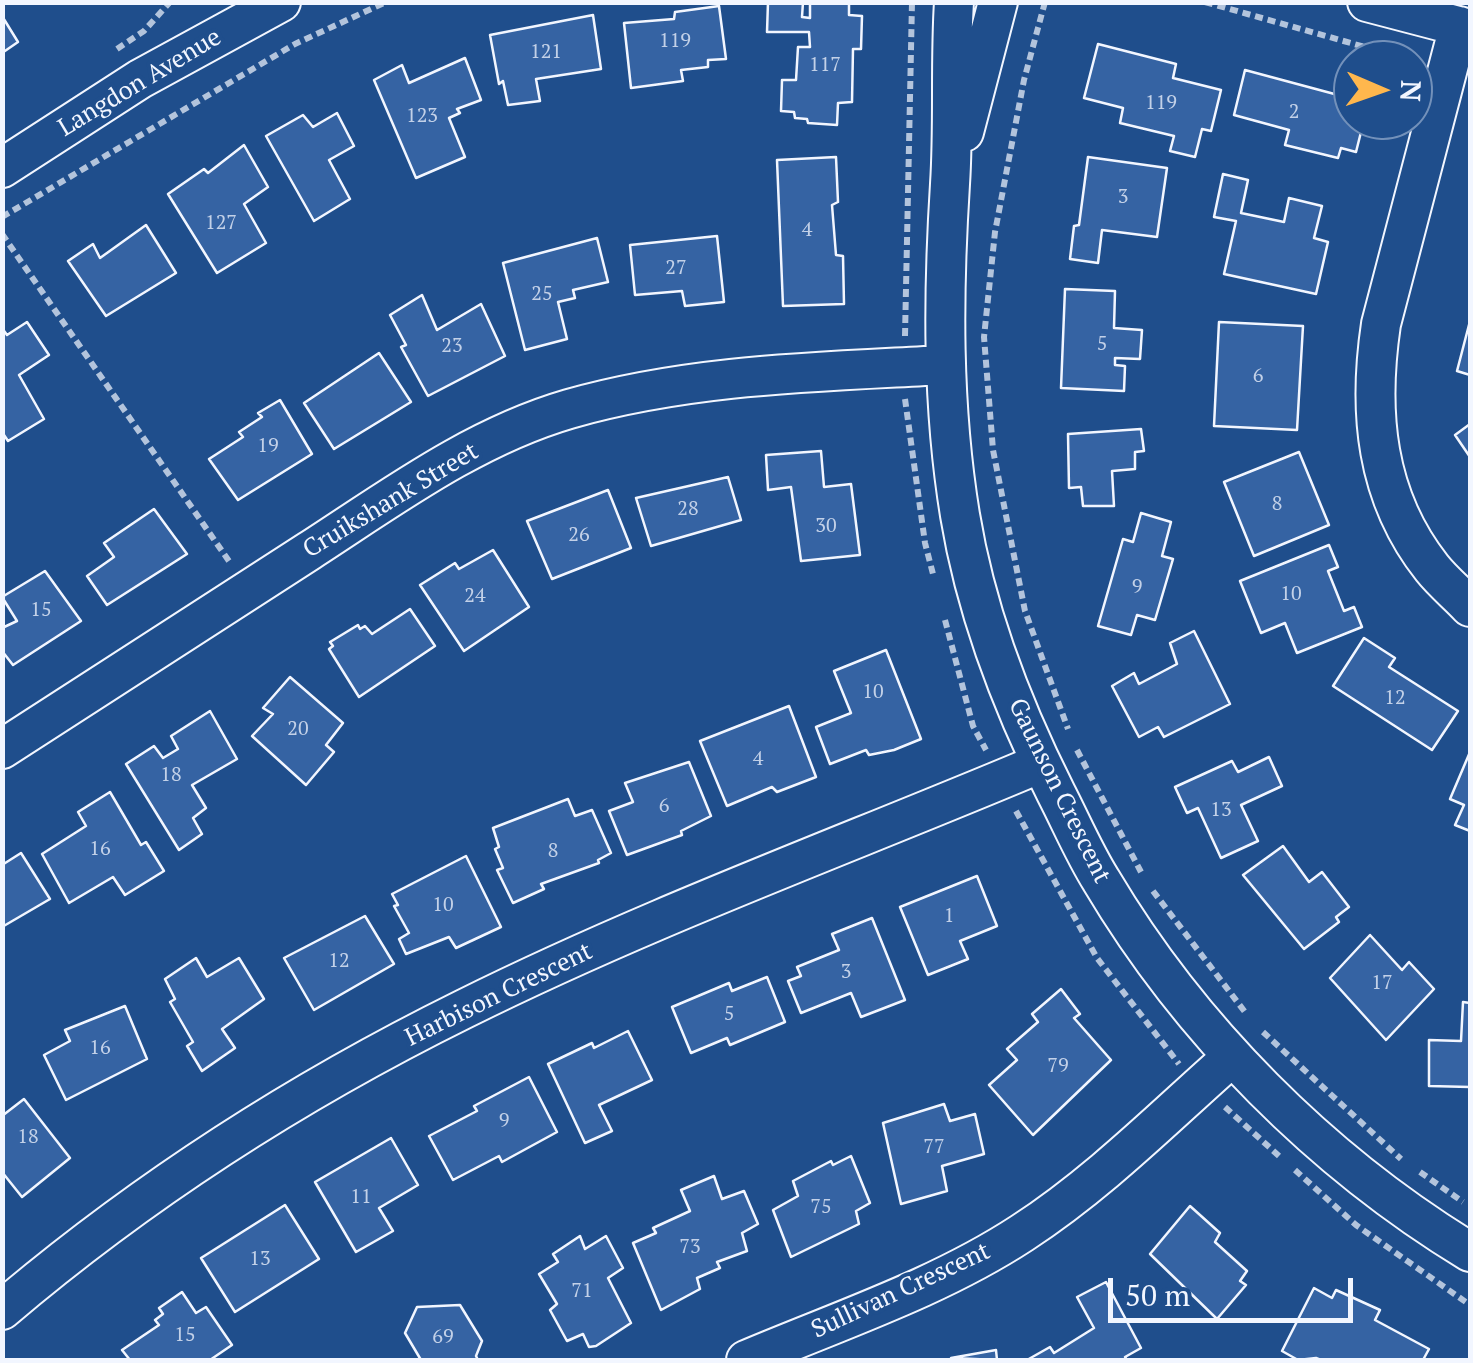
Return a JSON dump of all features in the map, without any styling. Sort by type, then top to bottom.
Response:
[{"type":"street","name":"Langdon Avenue","points":[[2,168],[238,12],[281,2]]},
{"type":"street","name":"Gaunson Crescent","points":[[954,2],[946,228],[948,416],[960,518],[984,618],[1020,716],[1100,879],[1148,952],[1232,1057],[1350,1168],[1470,1252]]},
{"type":"street","name":"Gaunson Crescent","points":[[950,182],[998,2]]},
{"type":"street","points":[[1368,2],[1464,28],[1382,324],[1374,372],[1376,434],[1390,496],[1432,569],[1470,607]]},
{"type":"street","name":"Cruikshank Street","points":[[2,749],[443,464],[523,426],[566,410],[654,387],[747,376],[945,365]]},
{"type":"street","name":"Harbison Crescent","points":[[2,1310],[173,1180],[243,1133],[465,1008],[622,936],[1042,763]]},
{"type":"street","name":"Sullivan Crescent","points":[[746,1360],[946,1275],[1021,1234],[1088,1185],[1232,1057]]},
{"type":"path","points":[[112,51],[144,31],[170,2]]},
{"type":"path","points":[[2,217],[295,44],[386,2]]},
{"type":"path","points":[[906,340],[912,2]]},
{"type":"path","points":[[1045,2],[1024,80],[995,232],[984,336],[993,450],[1025,612],[1069,734],[1146,882],[1253,1024],[1404,1161]]},
{"type":"path","points":[[1206,2],[1340,40]]},
{"type":"path","points":[[2,234],[248,590]]},
{"type":"path","points":[[1019,816],[1097,958],[1172,1058]]},
{"type":"path","points":[[1418,1170],[1470,1207]]},
{"type":"building","points":[[768,2],[803,2],[802,17],[810,18],[810,2],[849,2],[849,15],[862,16],[861,49],[853,49],[852,102],[838,103],[837,125],[808,123],[807,119],[795,118],[794,112],[781,111],[782,80],[796,80],[798,47],[810,47],[809,32],[767,32]]},
{"type":"building","points":[[719,6],[726,59],[708,60],[708,67],[681,70],[683,81],[631,88],[624,23],[674,19],[675,12]]},
{"type":"building","points":[[593,15],[601,69],[536,79],[540,101],[508,105],[503,81],[499,84],[490,35]]},
{"type":"building","points":[[2,16],[18,42],[2,53]]},
{"type":"building","points":[[1098,44],[1176,64],[1173,78],[1221,90],[1211,131],[1202,129],[1195,157],[1170,151],[1174,136],[1120,123],[1123,108],[1084,98]]},
{"type":"building","points":[[465,58],[481,100],[457,109],[460,113],[449,118],[465,157],[416,178],[374,80],[402,65],[409,83]]},
{"type":"building","points":[[1245,70],[1333,94],[1333,140],[1359,140],[1356,152],[1341,148],[1338,158],[1285,145],[1289,130],[1234,115]]},
{"type":"building","points":[[337,113],[354,146],[329,160],[350,199],[314,221],[266,136],[303,115],[313,127]]},
{"type":"building","points":[[244,145],[268,187],[244,204],[266,243],[217,273],[168,194],[204,169],[208,173]]},
{"type":"building","points":[[836,157],[838,202],[832,205],[836,255],[843,256],[844,304],[783,306],[777,160]]},
{"type":"building","points":[[1088,157],[1167,168],[1157,237],[1102,230],[1098,263],[1070,259]]},
{"type":"building","points":[[1223,174],[1248,180],[1241,213],[1284,222],[1289,198],[1322,206],[1314,238],[1328,242],[1316,294],[1224,274],[1236,221],[1214,217]]},
{"type":"building","points":[[146,225],[176,273],[106,316],[68,261],[93,244],[100,258]]},
{"type":"building","points":[[717,236],[724,302],[685,306],[682,291],[635,295],[630,245]]},
{"type":"building","points":[[597,238],[608,282],[573,290],[575,298],[558,302],[567,339],[525,350],[503,263]]},
{"type":"building","points":[[1065,289],[1115,291],[1114,328],[1142,330],[1140,359],[1115,358],[1115,365],[1125,366],[1124,391],[1061,388]]},
{"type":"building","points":[[422,295],[437,330],[481,304],[505,356],[428,396],[401,347],[406,345],[390,315]]},
{"type":"building","points":[[1470,321],[1470,375],[1457,371]]},
{"type":"building","points":[[27,322],[49,355],[19,375],[44,419],[8,441],[2,432],[2,328],[7,335]]},
{"type":"building","points":[[1219,322],[1303,326],[1297,430],[1214,426]]},
{"type":"building","points":[[379,353],[411,402],[334,449],[304,403]]},
{"type":"building","points":[[280,400],[312,454],[238,500],[209,459],[243,437],[239,432],[262,417],[258,413]]},
{"type":"building","points":[[1470,424],[1470,457],[1455,435]]},
{"type":"building","points":[[1141,429],[1144,451],[1135,452],[1135,469],[1112,471],[1114,506],[1083,506],[1081,487],[1069,488],[1068,434]]},
{"type":"building","points":[[821,451],[824,487],[851,484],[860,555],[801,561],[791,487],[768,490],[766,455]]},
{"type":"building","points":[[1299,452],[1329,525],[1254,556],[1224,482]]},
{"type":"building","points":[[728,477],[741,520],[651,546],[636,498]]},
{"type":"building","points":[[608,490],[631,548],[552,579],[527,521]]},
{"type":"building","points":[[154,509],[187,554],[107,605],[87,576],[114,557],[104,543]]},
{"type":"building","points":[[1141,513],[1171,522],[1162,556],[1173,559],[1155,620],[1137,615],[1131,635],[1098,626],[1123,539],[1133,542]]},
{"type":"building","points":[[1329,545],[1338,567],[1328,571],[1344,611],[1354,607],[1362,627],[1297,653],[1285,623],[1261,633],[1240,581]]},
{"type":"building","points":[[493,550],[529,607],[464,651],[420,585],[455,563],[459,569]]},
{"type":"building","points":[[45,571],[81,621],[13,665],[2,651],[2,628],[17,621],[2,597]]},
{"type":"building","points":[[410,609],[435,646],[359,697],[329,649],[333,646],[330,642],[358,625],[372,634]]},
{"type":"building","points":[[1194,631],[1230,704],[1164,737],[1158,727],[1139,737],[1112,686],[1134,673],[1139,684],[1177,664],[1170,643]]},
{"type":"building","points":[[1364,638],[1395,658],[1389,667],[1458,711],[1432,750],[1333,686]]},
{"type":"building","points":[[886,650],[921,739],[869,755],[866,750],[830,764],[816,727],[851,713],[834,671]]},
{"type":"building","points":[[290,677],[343,723],[326,745],[334,752],[306,785],[252,736],[273,714],[263,708]]},
{"type":"building","points":[[789,706],[816,777],[777,792],[772,787],[727,806],[700,741]]},
{"type":"building","points":[[210,711],[237,759],[192,785],[206,808],[193,818],[202,834],[179,850],[126,764],[154,746],[163,758],[178,749],[171,736]]},
{"type":"building","points":[[1470,752],[1470,831],[1455,825],[1464,805],[1450,799]]},
{"type":"building","points":[[1269,757],[1282,786],[1241,805],[1258,841],[1221,858],[1198,808],[1187,813],[1175,787],[1232,761],[1238,772]]},
{"type":"building","points":[[689,762],[711,816],[681,831],[682,835],[627,855],[609,811],[633,802],[625,783]]},
{"type":"building","points":[[110,792],[141,845],[146,842],[164,871],[125,895],[113,877],[69,903],[42,854],[86,826],[78,812]]},
{"type":"building","points":[[568,799],[575,816],[592,810],[611,853],[599,863],[541,884],[544,889],[513,903],[497,870],[503,868],[495,849],[499,847],[493,828]]},
{"type":"building","points":[[1283,846],[1309,882],[1322,872],[1349,907],[1336,917],[1339,922],[1304,949],[1243,875]]},
{"type":"building","points":[[21,853],[50,899],[2,927],[2,865]]},
{"type":"building","points":[[466,856],[501,927],[456,948],[449,937],[406,954],[399,939],[409,933],[392,894]]},
{"type":"building","points":[[977,876],[997,926],[960,941],[968,959],[928,975],[900,907]]},
{"type":"building","points":[[365,916],[394,964],[314,1010],[284,958]]},
{"type":"building","points":[[872,918],[905,1000],[861,1017],[851,993],[801,1013],[788,981],[801,976],[797,967],[839,950],[832,934]]},
{"type":"building","points":[[1370,935],[1402,970],[1409,962],[1434,989],[1386,1040],[1330,978]]},
{"type":"building","points":[[196,958],[207,977],[239,958],[264,999],[222,1029],[235,1048],[202,1071],[187,1046],[193,1042],[170,1002],[175,999],[165,979]]},
{"type":"building","points":[[767,977],[785,1022],[730,1045],[727,1038],[691,1053],[672,1007],[729,983],[732,991]]},
{"type":"building","points":[[1061,989],[1080,1014],[1074,1018],[1111,1060],[1033,1135],[989,1085],[1017,1060],[1007,1049],[1038,1022],[1032,1014]]},
{"type":"building","points":[[1463,1002],[1470,1003],[1470,1087],[1429,1086],[1429,1040],[1461,1041]]},
{"type":"building","points":[[125,1006],[147,1059],[66,1100],[44,1055],[70,1041],[65,1030]]},
{"type":"building","points":[[628,1031],[652,1080],[599,1105],[612,1131],[585,1143],[548,1064]]},
{"type":"building","points":[[529,1077],[557,1132],[502,1162],[499,1156],[453,1180],[429,1136]]},
{"type":"building","points":[[24,1099],[70,1158],[22,1197],[2,1172],[2,1116]]},
{"type":"building","points":[[944,1104],[950,1121],[975,1114],[984,1154],[942,1166],[947,1191],[901,1204],[883,1123]]},
{"type":"building","points":[[391,1138],[418,1185],[379,1208],[393,1231],[356,1252],[315,1182]]},
{"type":"building","points":[[851,1156],[870,1203],[856,1211],[859,1224],[791,1257],[773,1210],[798,1196],[793,1181],[831,1161],[833,1165]]},
{"type":"building","points":[[714,1176],[722,1199],[744,1191],[758,1224],[742,1233],[747,1251],[717,1262],[720,1268],[697,1278],[700,1289],[661,1310],[633,1243],[656,1233],[653,1228],[690,1211],[681,1190]]},
{"type":"building","points":[[285,1205],[319,1259],[235,1312],[201,1258]]},
{"type":"building","points":[[1190,1206],[1220,1233],[1215,1242],[1247,1271],[1240,1281],[1246,1285],[1217,1319],[1150,1254]]},
{"type":"building","points":[[580,1236],[585,1249],[606,1236],[623,1268],[608,1278],[631,1323],[589,1347],[583,1334],[567,1341],[550,1310],[557,1304],[539,1274],[558,1262],[553,1254]]},
{"type":"building","points":[[1106,1282],[1141,1348],[1125,1357],[1127,1360],[1027,1360],[1050,1347],[1054,1353],[1094,1328],[1077,1297]]},
{"type":"building","points":[[1314,1288],[1332,1298],[1336,1290],[1380,1310],[1375,1320],[1429,1349],[1423,1360],[1298,1360],[1282,1351]]},
{"type":"building","points":[[182,1292],[196,1313],[206,1307],[232,1345],[210,1360],[130,1360],[122,1350],[159,1325],[155,1320],[163,1314],[159,1308]]},
{"type":"building","points":[[460,1305],[482,1341],[478,1360],[421,1360],[405,1333],[417,1307]]},
{"type":"building","points":[[996,1350],[997,1360],[951,1358]]}]
